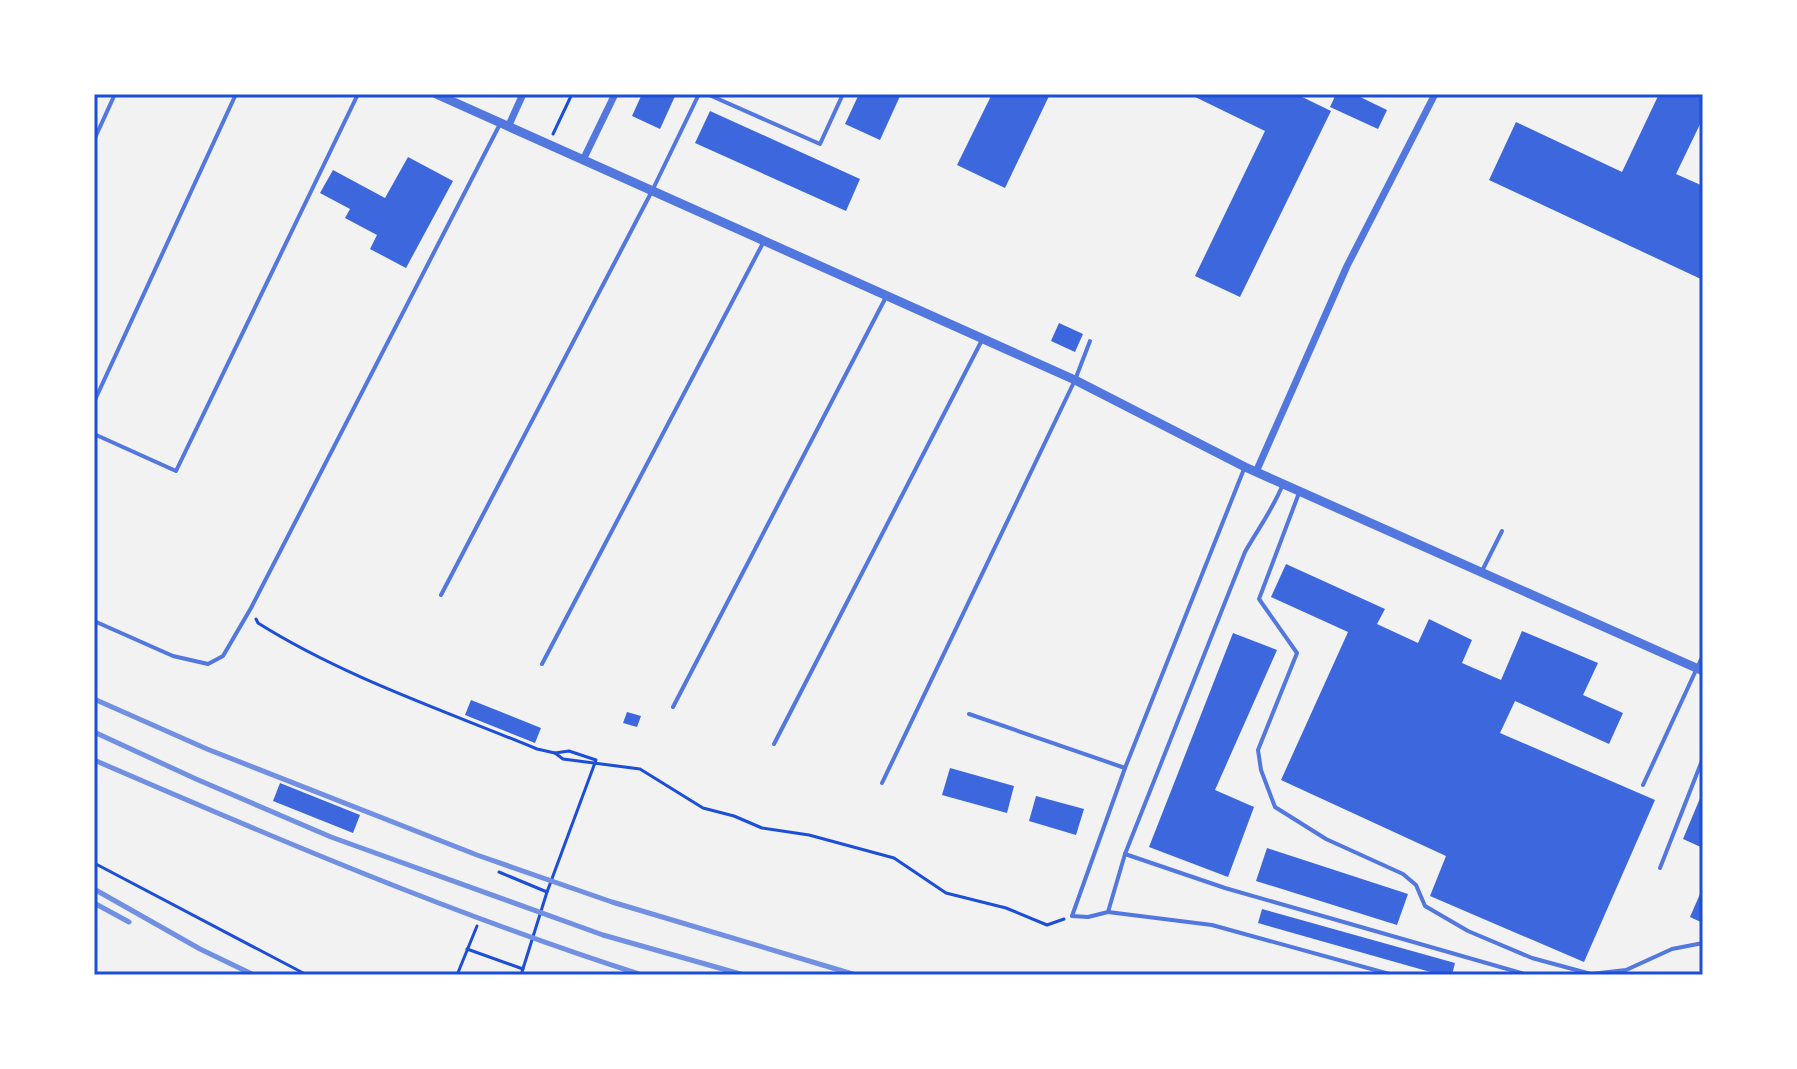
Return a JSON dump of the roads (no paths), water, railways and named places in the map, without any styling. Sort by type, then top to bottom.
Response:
[{"type":"street","points":[[504,126],[523,94]]},
{"type":"street","points":[[583,160],[615,94]]},
{"type":"street","points":[[1256,472],[1347,266],[1435,94]]},
{"type":"street","points":[[441,95],[504,126],[1075,380],[1245,467],[1701,670]]},
{"type":"lane","points":[[94,140],[115,94]]},
{"type":"lane","points":[[94,402],[236,94]]},
{"type":"lane","points":[[94,434],[176,471],[358,94]]},
{"type":"lane","points":[[441,595],[652,191],[699,94]]},
{"type":"lane","points":[[707,94],[820,144],[843,94]]},
{"type":"lane","points":[[94,621],[173,656],[208,664],[223,656],[504,126]]},
{"type":"lane","points":[[542,664],[764,240]]},
{"type":"lane","points":[[673,707],[886,297]]},
{"type":"lane","points":[[774,744],[982,340]]},
{"type":"lane","points":[[882,783],[1075,380],[1090,341]]},
{"type":"lane","points":[[1245,467],[1125,768],[1072,916],[1088,917],[1108,912],[1212,925],[1393,975]]},
{"type":"lane","points":[[1108,912],[1125,854],[1245,552],[1274,507],[1283,484]]},
{"type":"lane","points":[[1300,491],[1259,599],[1297,653],[1258,750],[1261,770],[1275,807],[1326,839],[1403,874],[1416,885],[1425,906],[1468,931],[1532,958],[1591,974],[1626,970],[1672,949],[1703,943]]},
{"type":"lane","points":[[1482,571],[1502,531]]},
{"type":"lane","points":[[1643,785],[1679,703],[1701,670],[1703,655]]},
{"type":"lane","points":[[969,714],[1125,768]]},
{"type":"lane","points":[[1660,868],[1703,758]]},
{"type":"lane","points":[[1125,854],[1225,888],[1528,975]]},
{"type":"railway","points":[[94,699],[207,749],[477,855],[612,902],[856,975]]},
{"type":"railway","points":[[94,732],[331,837],[603,935],[744,975]]},
{"type":"railway","points":[[94,760],[434,901],[642,975]]},
{"type":"railway","points":[[94,889],[200,949],[254,975]]},
{"type":"railway","points":[[94,903],[129,922]]}]
